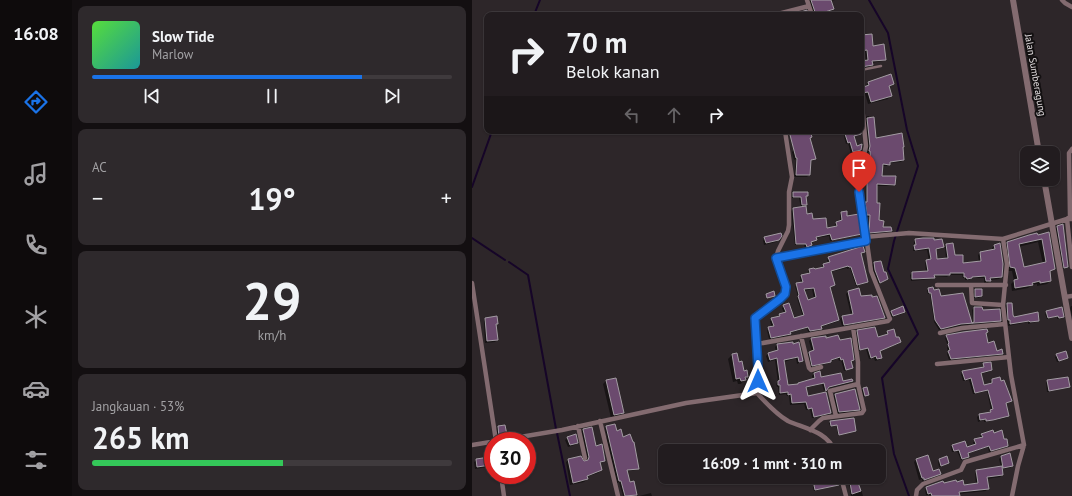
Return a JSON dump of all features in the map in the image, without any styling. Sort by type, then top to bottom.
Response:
[{"type":"street","points":[[806,0],[811,12]]},
{"type":"street","name":"Jalan Sumberagung","points":[[1012,0],[1038,146]]},
{"type":"street","points":[[1062,0],[1072,7]]},
{"type":"street","points":[[786,12],[809,6]]},
{"type":"street","points":[[757,344],[888,321],[890,319],[871,271],[866,239],[858,179],[858,163],[864,155],[866,146],[864,126]]},
{"type":"street","points":[[785,134],[792,177],[789,192],[790,226],[776,258],[786,287],[785,294],[755,318],[758,368],[757,393],[770,407],[787,420],[812,427],[830,444]]},
{"type":"street","points":[[1072,150],[1069,153],[1069,219],[1072,267]]},
{"type":"street","points":[[1045,186],[1072,338]]},
{"type":"street","points":[[776,258],[866,239],[909,233],[1003,239],[1069,219]]},
{"type":"street","points":[[1003,239],[1007,264],[1003,305],[1014,392],[1024,445],[1012,496]]},
{"type":"street","points":[[472,283],[495,432]]},
{"type":"street","points":[[937,285],[1006,285]]},
{"type":"street","points":[[971,285],[972,303],[1003,305]]},
{"type":"street","points":[[1065,297],[1072,296]]},
{"type":"street","points":[[940,333],[962,328],[1005,324]]},
{"type":"street","points":[[812,427],[823,418],[863,412],[858,384],[858,362],[853,327]]},
{"type":"street","points":[[801,336],[809,368],[811,370],[821,367]]},
{"type":"street","points":[[937,364],[1009,357]]},
{"type":"street","points":[[836,416],[830,391],[858,384]]},
{"type":"street","points":[[536,434],[686,403],[757,393]]},
{"type":"street","points":[[600,421],[618,496]]},
{"type":"street","points":[[578,426],[585,458]]},
{"type":"street","points":[[472,445],[484,443]]},
{"type":"street","points":[[916,496],[916,490],[923,484],[961,470],[965,462],[1024,445]]},
{"type":"street","points":[[502,484],[504,496]]},
{"type":"street","points":[[842,484],[846,496]]},
{"type":"lane","points":[[864,69],[881,66]]},
{"type":"building","points":[[811,0],[831,0],[834,9],[825,12],[815,12]]},
{"type":"building","points":[[872,34],[873,46],[884,44],[886,60],[872,61],[873,65],[864,66],[864,61],[868,60],[867,50],[864,50],[864,35]]},
{"type":"building","points":[[891,74],[894,84],[889,86],[892,96],[871,102],[868,92],[864,93],[864,87],[869,85],[868,82]]},
{"type":"building","points":[[874,117],[876,138],[902,133],[904,160],[890,162],[890,165],[883,164],[882,176],[896,176],[895,185],[877,184],[877,203],[880,203],[879,220],[884,221],[883,227],[891,227],[892,231],[869,233],[870,215],[867,215],[865,202],[867,202],[867,183],[865,182],[866,176],[871,177],[872,165],[869,151],[870,146],[867,118]]},
{"type":"building","points":[[790,134],[811,134],[812,137],[810,138],[816,159],[811,160],[810,175],[796,175],[796,158]]},
{"type":"building","points":[[845,134],[861,134],[854,136],[857,146],[862,144],[861,150],[853,152],[850,142],[848,143]]},
{"type":"building","points":[[793,192],[808,192],[808,196],[806,196],[807,205],[802,205],[801,197],[793,197]]},
{"type":"building","points":[[806,206],[807,214],[812,213],[813,219],[826,218],[827,228],[837,226],[836,222],[842,220],[841,212],[847,211],[847,216],[859,214],[862,234],[832,240],[830,234],[816,237],[817,240],[811,242],[812,245],[807,247],[806,244],[796,244],[793,208]]},
{"type":"building","points":[[1063,224],[1068,267],[1064,268],[1057,226]]},
{"type":"building","points":[[1049,232],[1055,269],[1050,271],[1051,281],[1040,283],[1040,281],[1032,283],[1033,285],[1015,288],[1014,280],[1018,279],[1015,268],[1010,267],[1007,242],[1037,233],[1038,235]],"holes":[[[1042,239],[1046,262],[1024,267],[1019,244]]]},
{"type":"building","points":[[781,233],[782,236],[779,240],[766,243],[764,237]]},
{"type":"building","points":[[934,238],[934,240],[942,239],[944,247],[936,249],[937,259],[948,258],[946,244],[953,243],[955,255],[963,255],[963,263],[981,261],[980,252],[995,249],[994,245],[1000,243],[1003,264],[1002,277],[990,278],[991,281],[986,281],[985,276],[967,279],[964,277],[964,273],[950,273],[950,275],[934,275],[935,278],[912,279],[912,272],[928,271],[926,260],[931,259],[929,248],[915,250],[914,245],[916,245],[915,239]]},
{"type":"building","points":[[863,246],[865,252],[861,253],[868,282],[857,285],[851,267],[848,266],[831,271],[835,285],[830,287],[839,320],[821,326],[822,329],[810,331],[808,327],[790,332],[791,334],[771,338],[768,327],[774,326],[771,318],[780,316],[779,314],[786,312],[783,305],[789,303],[794,318],[804,315],[798,296],[796,283],[803,282],[801,275],[810,273],[809,269],[824,267],[823,264],[830,262],[828,257]],"holes":[[[814,288],[816,297],[808,300],[804,289]]]},
{"type":"building","points":[[881,261],[888,279],[880,283],[875,270],[874,262]]},
{"type":"building","points":[[933,287],[934,290],[939,289],[941,296],[963,293],[972,323],[974,322],[974,307],[982,307],[983,310],[1000,309],[1001,321],[961,324],[941,329],[935,320],[931,293],[929,293],[928,288]]},
{"type":"building","points":[[859,288],[861,296],[877,296],[885,318],[844,325],[842,316],[853,314],[848,291]]},
{"type":"building","points":[[975,289],[982,289],[982,296],[975,297]]},
{"type":"building","points":[[774,291],[775,296],[767,298],[766,294]]},
{"type":"building","points":[[1007,303],[1012,303],[1014,317],[1038,312],[1039,321],[1010,324],[1010,320],[1008,320]]},
{"type":"building","points":[[903,306],[905,312],[893,316],[891,311]]},
{"type":"building","points":[[1062,307],[1064,317],[1059,318],[1058,316],[1048,318],[1046,311]]},
{"type":"building","points":[[497,316],[498,324],[496,324],[498,340],[487,341],[485,318]]},
{"type":"building","points":[[875,327],[878,337],[888,334],[887,331],[894,329],[896,337],[899,337],[901,342],[880,351],[882,358],[877,359],[876,356],[871,358],[868,348],[860,350],[857,330]]},
{"type":"building","points":[[987,329],[988,332],[986,333],[988,343],[994,341],[997,351],[1002,349],[1003,354],[951,359],[948,351],[950,350],[949,343],[946,335]]},
{"type":"building","points":[[838,335],[840,340],[851,338],[854,360],[851,361],[853,368],[846,370],[843,359],[841,360],[840,357],[831,360],[831,362],[812,366],[809,352],[814,350],[811,338],[826,336],[826,338]]},
{"type":"building","points":[[793,342],[793,344],[799,342],[803,361],[799,362],[798,357],[784,360],[788,385],[798,384],[815,378],[814,373],[820,371],[821,377],[841,373],[843,381],[852,379],[853,381],[829,387],[826,391],[824,383],[806,387],[808,396],[826,392],[831,413],[814,417],[812,408],[808,409],[806,402],[792,403],[791,394],[788,395],[788,392],[780,393],[780,385],[778,385],[778,381],[780,380],[777,358],[770,360],[768,353],[778,350],[777,344]]},
{"type":"building","points":[[1066,351],[1068,358],[1059,361],[1056,354]]},
{"type":"building","points":[[737,353],[739,362],[742,361],[744,371],[747,370],[748,377],[745,377],[746,380],[741,381],[740,378],[736,379],[732,354]]},
{"type":"building","points":[[991,362],[992,370],[981,373],[984,385],[992,383],[992,379],[1000,377],[1001,381],[1004,380],[1012,401],[1006,403],[1009,416],[986,421],[986,419],[980,420],[979,414],[991,412],[990,410],[993,409],[988,390],[975,393],[971,378],[965,380],[962,371],[984,367],[983,363]]},
{"type":"building","points":[[1068,377],[1070,387],[1049,391],[1047,380]]},
{"type":"building","points":[[616,378],[624,413],[614,415],[606,380]]},
{"type":"building","points":[[867,387],[869,395],[865,396],[863,388]]},
{"type":"building","points":[[855,389],[860,410],[839,412],[835,394]]},
{"type":"building","points":[[854,418],[856,431],[839,435],[837,425],[831,426],[830,421]]},
{"type":"building","points":[[615,424],[617,431],[621,429],[623,437],[630,434],[634,442],[639,469],[627,470],[630,482],[634,481],[637,495],[625,496],[621,481],[619,481],[606,426]]},
{"type":"building","points":[[505,425],[506,432],[499,432],[498,426]]},
{"type":"building","points":[[592,427],[596,446],[602,444],[605,461],[600,462],[602,470],[587,476],[588,479],[573,483],[568,459],[581,456],[584,461],[588,460],[589,457],[583,429]]},
{"type":"building","points":[[993,430],[994,433],[1002,430],[1004,439],[1007,439],[1008,446],[991,451],[989,446],[968,453],[969,457],[962,459],[959,450],[954,451],[952,445],[965,441],[967,447],[976,444],[974,439],[983,437],[981,434]]},
{"type":"building","points":[[576,434],[578,443],[570,445],[567,437]]},
{"type":"building","points":[[1010,453],[1013,466],[1003,468],[1001,456]]},
{"type":"building","points":[[928,455],[933,471],[939,469],[941,474],[924,480],[916,459]]},
{"type":"building","points":[[947,456],[949,463],[941,466],[939,459]]},
{"type":"building","points":[[484,458],[484,466],[477,467],[476,459]]},
{"type":"building","points":[[1002,466],[1003,475],[987,477],[989,489],[959,492],[960,496],[932,496],[931,493],[928,494],[926,487],[943,481],[944,483],[963,480],[964,485],[978,483],[976,470]]},
{"type":"building","points":[[839,484],[839,485],[815,490],[814,485]]},
{"type":"building","points":[[850,484],[858,484],[861,491],[852,494]]},
{"type":"waterway","points":[[535,12],[540,0]]},
{"type":"waterway","points":[[869,0],[888,33],[907,130],[918,166],[894,241],[888,269],[918,334],[882,378],[894,454],[909,496]]},
{"type":"waterway","points":[[472,187],[491,134]]},
{"type":"waterway","points":[[472,238],[505,260]]},
{"type":"waterway","points":[[509,262],[528,275],[556,429]]},
{"type":"waterway","points":[[557,433],[570,496]]},
{"type":"route","points":[[758,381],[755,318],[785,294],[786,287],[776,258],[866,241],[859,192]]}]
